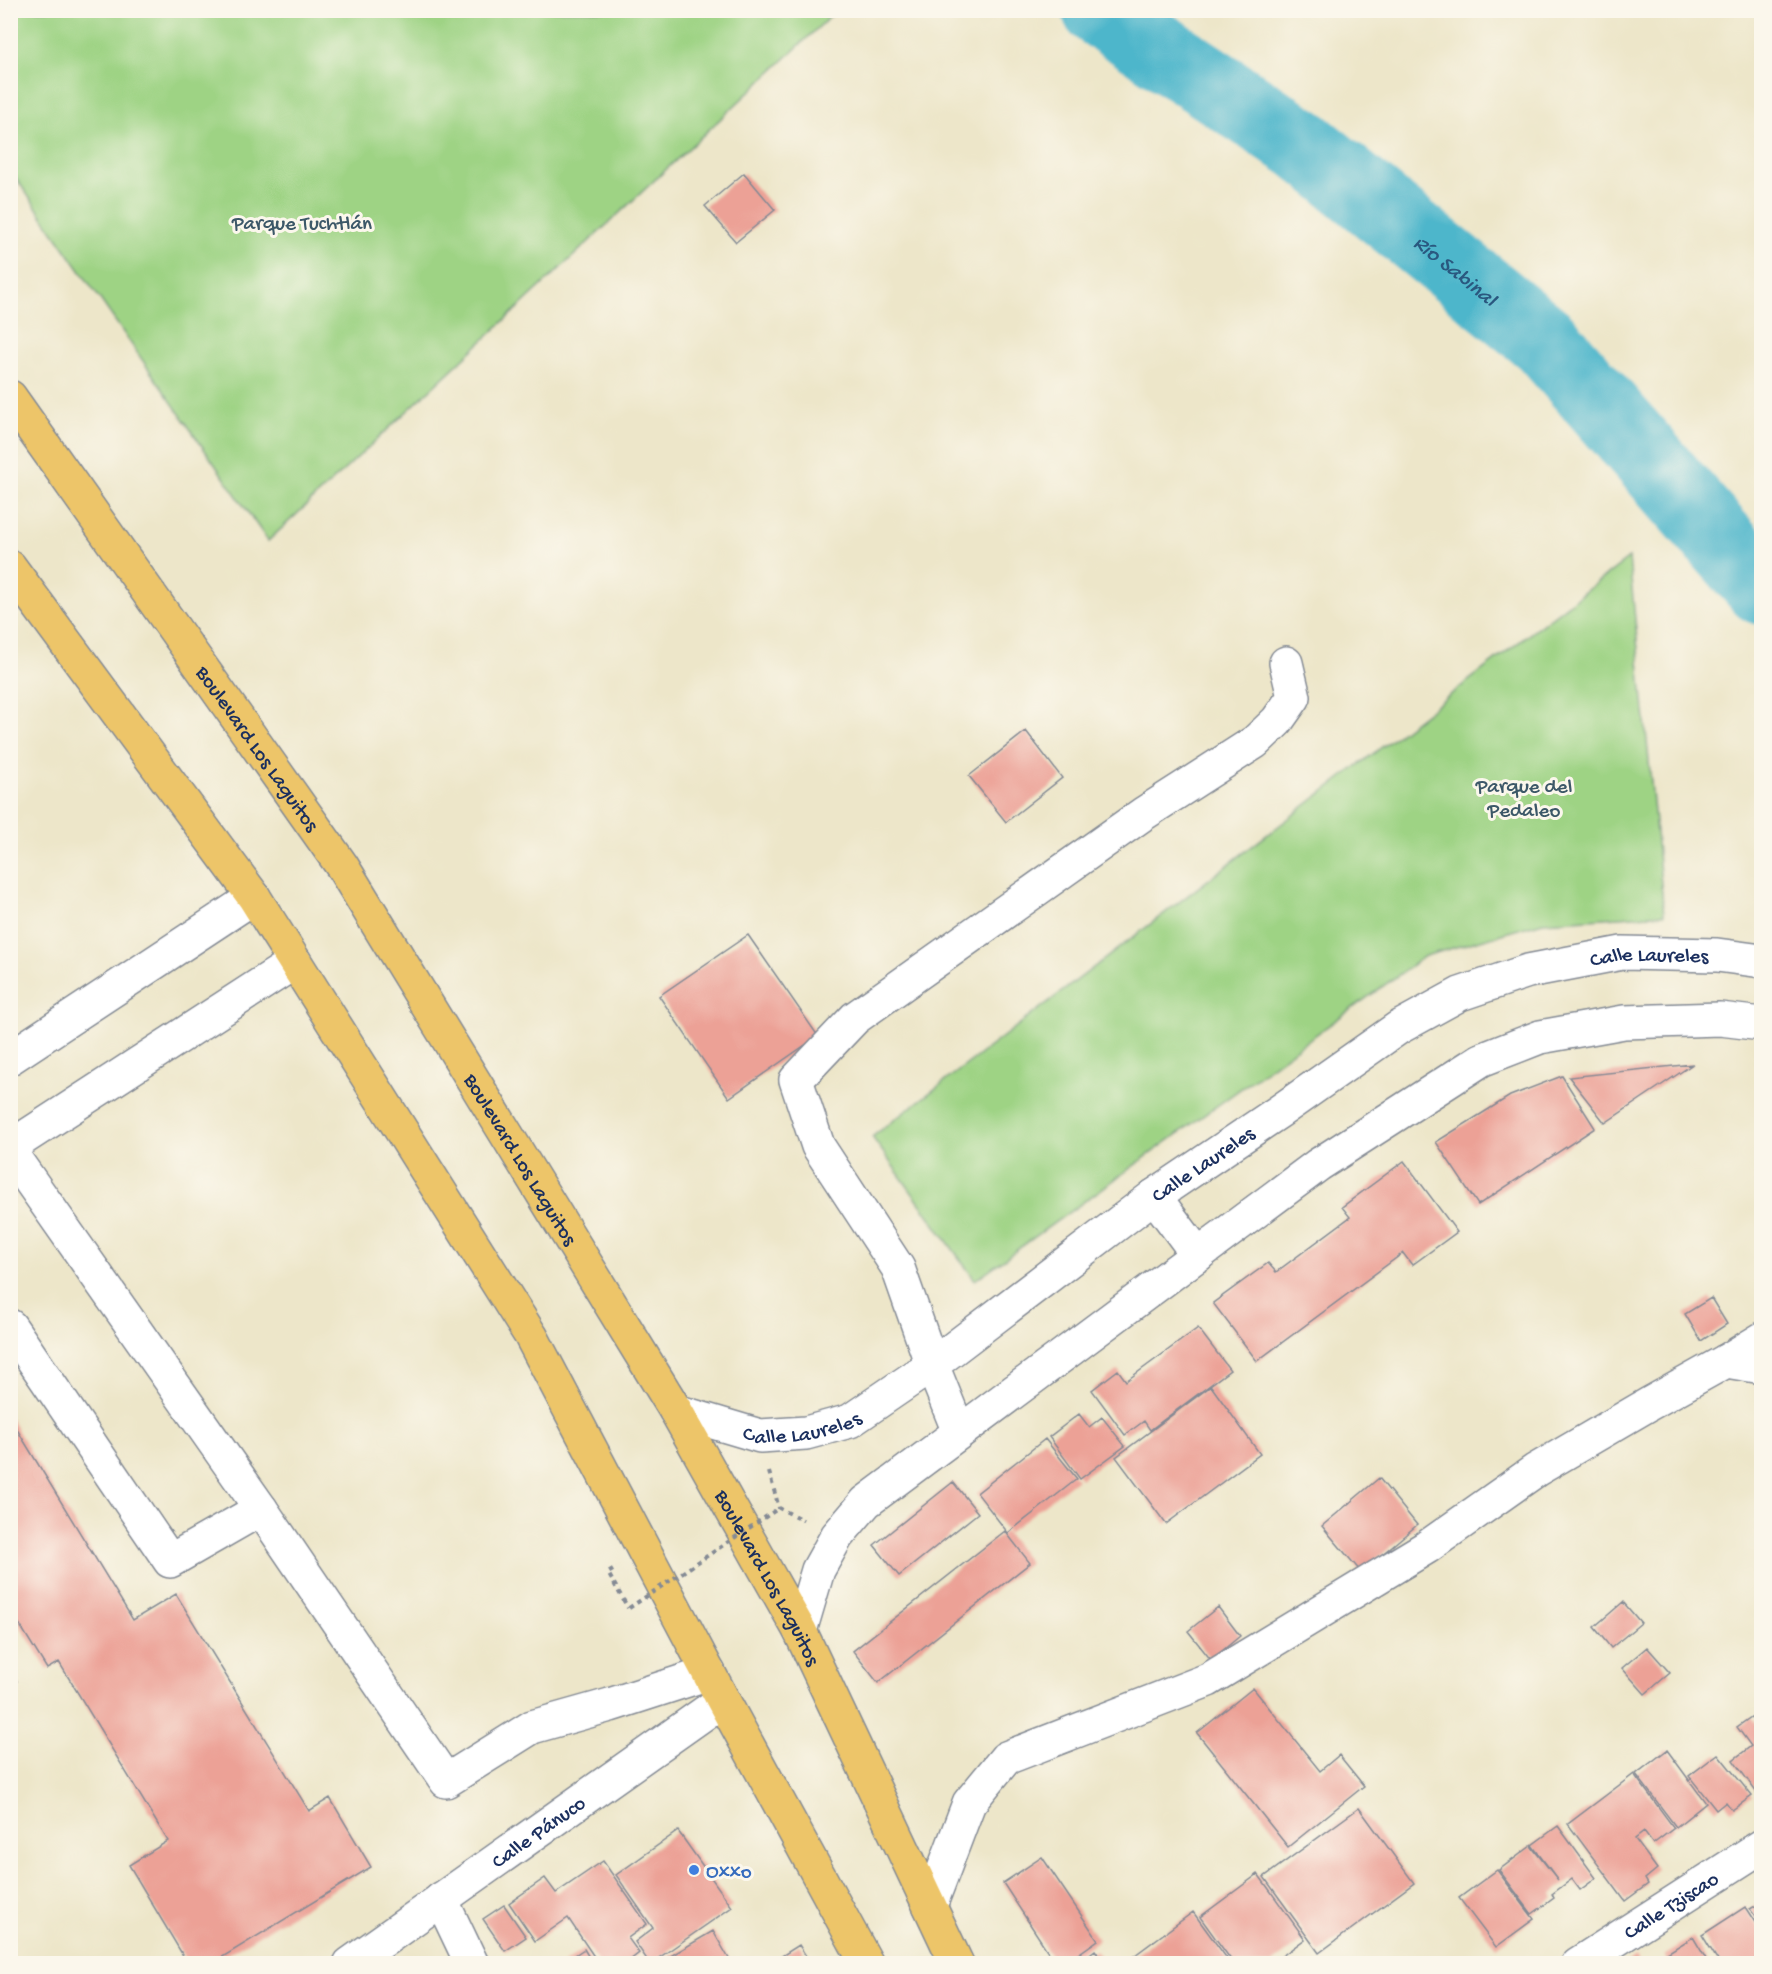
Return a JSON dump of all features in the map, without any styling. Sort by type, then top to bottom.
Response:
[{"type":"main road","name":"Boulevard Los Laguitos","points":[[10,397],[342,866],[676,1411],[800,1631],[957,1964]]},
{"type":"main road","points":[[10,567],[254,897],[531,1336],[716,1687],[867,1964]]},
{"type":"street","points":[[960,1432],[932,1365],[898,1268],[818,1146],[796,1080],[855,1018],[1143,814],[1255,742],[1277,721],[1294,697],[1286,663]]},
{"type":"street","points":[[10,1058],[254,897]]},
{"type":"street","name":"Calle Laureles","points":[[676,1411],[760,1436],[806,1433],[850,1421],[932,1365],[1154,1196],[1398,1028],[1460,994],[1528,971],[1622,953],[1717,955],[1761,961]]},
{"type":"street","points":[[295,962],[10,1150],[261,1509],[446,1780],[532,1727],[610,1705],[716,1687]]},
{"type":"street","points":[[800,1631],[818,1570],[837,1536],[866,1502],[1318,1165],[1481,1060],[1540,1037],[1624,1023],[1720,1019],[1761,1024]]},
{"type":"street","points":[[1154,1196],[1198,1255]]},
{"type":"street","points":[[10,1326],[170,1561],[261,1509]]},
{"type":"street","points":[[930,1906],[969,1803],[1006,1758],[1208,1680],[1427,1547],[1536,1470],[1761,1339]]},
{"type":"street","points":[[1726,1361],[1761,1367]]},
{"type":"street","name":"Calle Pánuco","points":[[350,1964],[441,1899],[716,1687]]},
{"type":"street","name":"Calle Tziscao","points":[[1578,1964],[1761,1846]]},
{"type":"street","points":[[441,1899],[472,1964]]},
{"type":"path","points":[[771,1480],[779,1508],[806,1521]]},
{"type":"path","points":[[608,1574],[628,1608],[779,1508]]},
{"type":"green space","name":"Parque Tuchtlán","points":[[10,11],[836,11],[268,541],[11,171]]},
{"type":"green space","name":"Parque del Pedaleo","points":[[1629,558],[1664,914],[1543,922],[1425,956],[975,1280],[872,1137]]},
{"type":"building","points":[[744,173],[775,210],[736,242],[705,206]]},
{"type":"building","points":[[1026,731],[1062,778],[1006,822],[969,776]]},
{"type":"building","points":[[748,935],[818,1036],[729,1098],[659,996]]},
{"type":"building","points":[[1693,1064],[1605,1123],[1569,1077]]},
{"type":"building","points":[[1562,1076],[1595,1128],[1478,1205],[1436,1142],[1510,1096]]},
{"type":"building","points":[[1404,1161],[1457,1232],[1412,1265],[1403,1253],[1257,1361],[1213,1303],[1268,1263],[1276,1272],[1350,1217],[1342,1207]]},
{"type":"building","points":[[1711,1298],[1727,1324],[1701,1341],[1685,1314]]},
{"type":"building","points":[[1198,1328],[1230,1370],[1150,1430],[1144,1421],[1125,1435],[1092,1390],[1118,1370],[1126,1381]]},
{"type":"building","points":[[1211,1386],[1260,1454],[1166,1524],[1116,1457]]},
{"type":"building","points":[[1079,1414],[1089,1427],[1102,1417],[1125,1446],[1080,1479],[1049,1437]]},
{"type":"building","points":[[10,1418],[133,1620],[176,1594],[309,1811],[330,1798],[371,1867],[211,1964],[188,1964],[129,1865],[168,1841],[59,1662],[47,1669],[10,1609]]},
{"type":"building","points":[[1045,1439],[1077,1479],[1008,1533],[977,1493]]},
{"type":"building","points":[[1379,1478],[1417,1525],[1361,1572],[1322,1526]]},
{"type":"building","points":[[953,1482],[978,1513],[899,1576],[874,1545]]},
{"type":"building","points":[[1005,1531],[1030,1563],[878,1683],[853,1651]]},
{"type":"building","points":[[1623,1602],[1641,1623],[1611,1648],[1594,1627]]},
{"type":"building","points":[[1218,1607],[1240,1636],[1211,1660],[1188,1631]]},
{"type":"building","points":[[1647,1647],[1670,1673],[1645,1694],[1622,1668]]},
{"type":"building","points":[[10,1670],[17,1681],[10,1685]]},
{"type":"building","points":[[1253,1688],[1320,1771],[1339,1755],[1364,1786],[1288,1847],[1197,1733]]},
{"type":"building","points":[[1751,1717],[1762,1731],[1762,1800],[1733,1760],[1751,1746],[1737,1727]]},
{"type":"building","points":[[1667,1750],[1706,1803],[1676,1827],[1636,1774]]},
{"type":"building","points":[[1718,1754],[1752,1796],[1732,1810],[1726,1802],[1716,1810],[1689,1776]]},
{"type":"building","points":[[1634,1774],[1674,1828],[1653,1844],[1644,1832],[1635,1839],[1657,1869],[1645,1879],[1648,1884],[1625,1901],[1568,1824]]},
{"type":"building","points":[[1359,1808],[1414,1883],[1319,1953],[1264,1877]]},
{"type":"building","points":[[1558,1826],[1596,1878],[1580,1890],[1572,1879],[1552,1894],[1554,1898],[1532,1914],[1499,1870],[1531,1846],[1558,1880],[1532,1845]]},
{"type":"building","points":[[678,1831],[732,1907],[650,1964],[635,1942],[653,1928],[616,1875]]},
{"type":"building","points":[[1042,1857],[1098,1940],[1064,1964],[1056,1964],[1003,1883]]},
{"type":"building","points":[[603,1861],[647,1924],[628,1938],[639,1953],[625,1964],[599,1964],[568,1918],[535,1941],[509,1903],[545,1878],[556,1893]]},
{"type":"building","points":[[1497,1870],[1534,1919],[1496,1947],[1459,1898]]},
{"type":"building","points":[[1258,1874],[1305,1939],[1271,1964],[1234,1964],[1200,1917]]},
{"type":"building","points":[[1762,1902],[1762,1926],[1750,1909]]},
{"type":"building","points":[[504,1905],[526,1937],[505,1951],[483,1919]]},
{"type":"building","points":[[1745,1907],[1762,1933],[1762,1964],[1720,1964],[1702,1935]]},
{"type":"building","points":[[1193,1912],[1231,1964],[1123,1964]]},
{"type":"building","points":[[713,1931],[732,1964],[657,1964]]},
{"type":"building","points":[[1693,1937],[1709,1964],[1669,1964],[1664,1955]]},
{"type":"building","points":[[799,1945],[811,1964],[769,1964]]},
{"type":"building","points":[[584,1949],[593,1964],[562,1964]]},
{"type":"building","points":[[1095,1950],[1105,1964],[1077,1964]]},
{"type":"building","points":[[1636,1957],[1640,1964],[1625,1964]]},
{"type":"waterway","name":"Río Sabinal","points":[[1099,10],[1303,145],[1545,341],[1762,588]]},
{"type":"place","name":"Oxxo","points":[[694,1870]]}]
